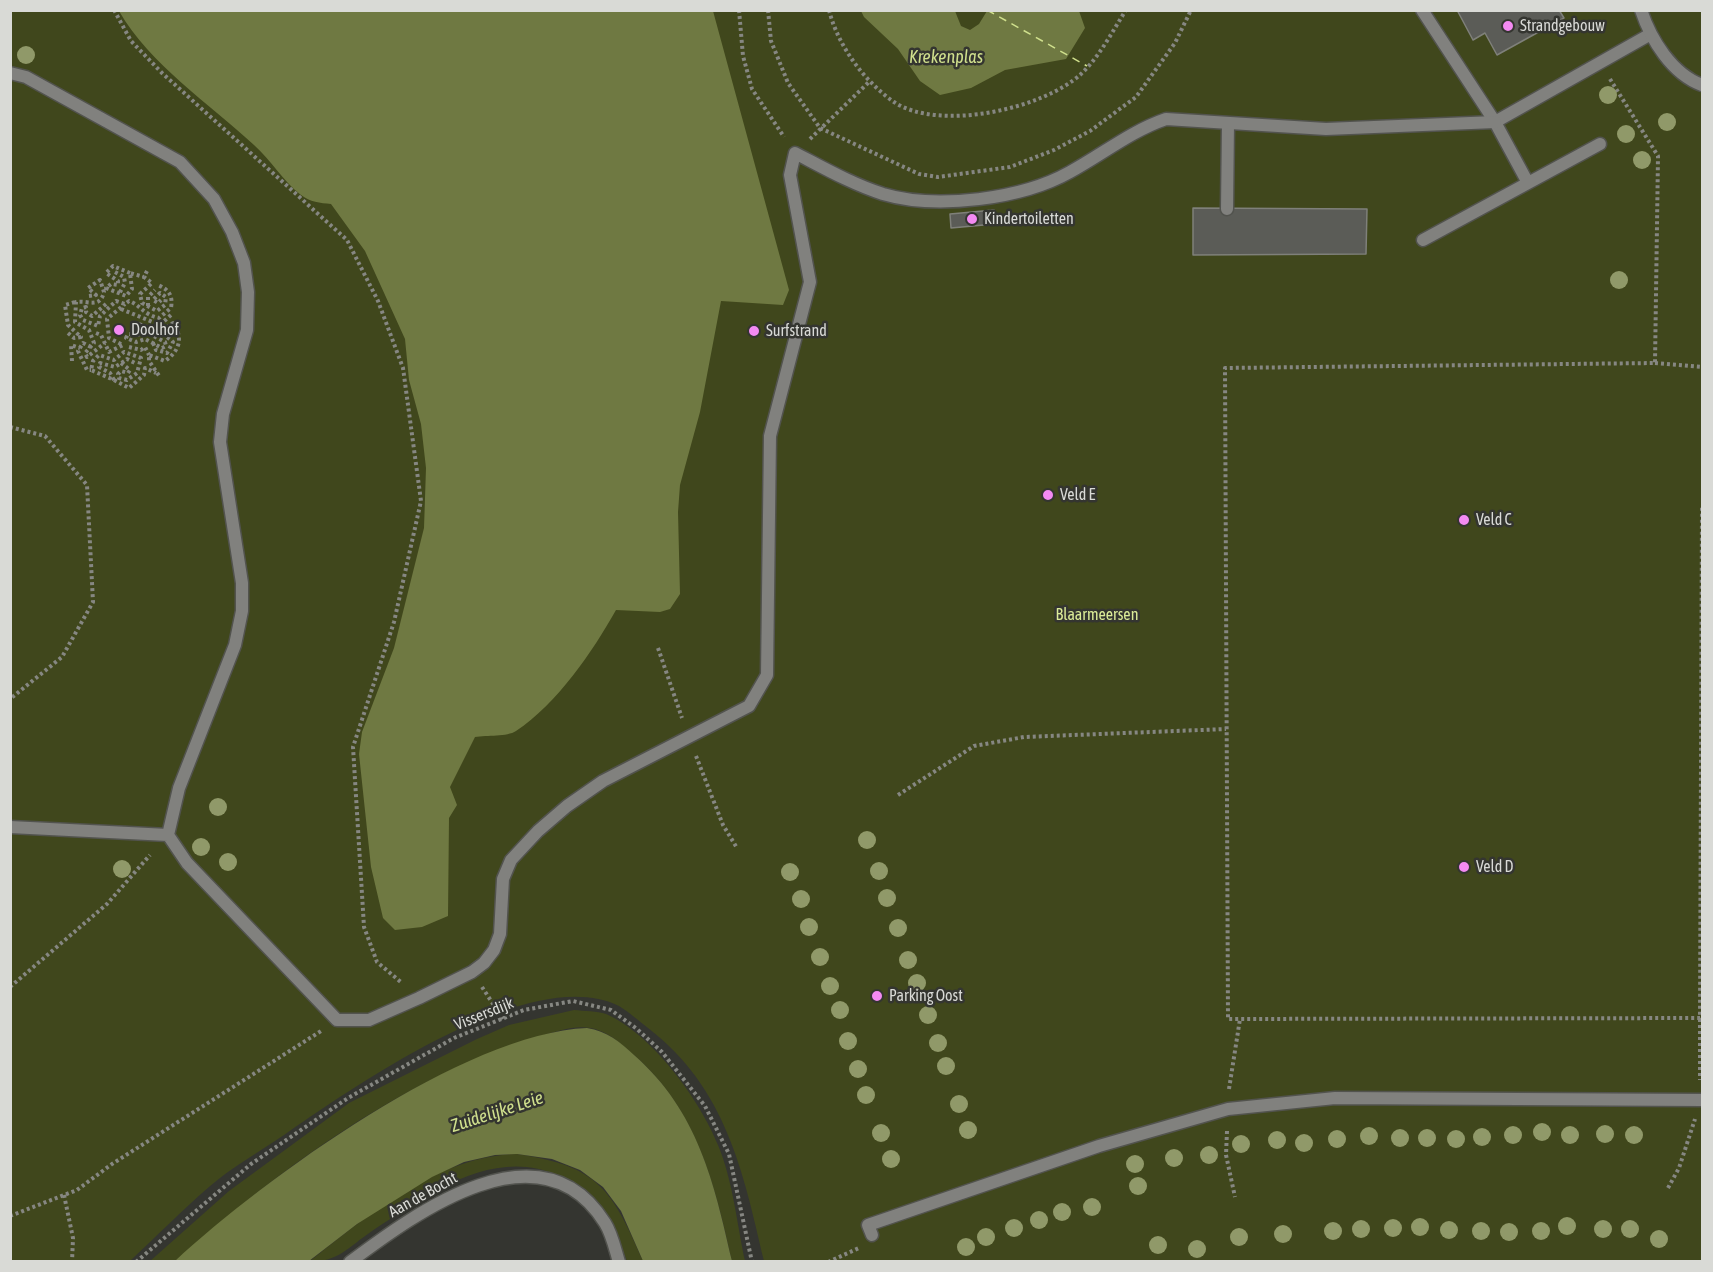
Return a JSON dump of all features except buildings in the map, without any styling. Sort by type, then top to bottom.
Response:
[{"type":"street","points":[[1422,10],[1495,122],[1528,183]]},
{"type":"street","points":[[1641,10],[1649,35],[1687,79],[1702,84]]},
{"type":"street","points":[[10,73],[26,77],[180,162],[214,199],[232,232],[244,263],[248,292],[247,330],[223,414],[220,442],[242,583],[242,611],[235,645],[179,788],[168,835],[187,863],[337,1020],[369,1020],[420,998],[472,972],[484,963],[494,950],[500,934],[503,879],[511,860],[538,831],[567,806],[603,781],[749,706],[767,675],[770,436],[810,282],[790,176],[795,153],[862,187],[886,195],[925,201],[978,199],[1038,188],[1070,172],[1142,127],[1166,119],[1326,129],[1495,122],[1649,35]]},
{"type":"street","points":[[1227,209],[1228,124]]},
{"type":"street","points":[[1423,240],[1600,144]]},
{"type":"street","points":[[10,827],[168,835]]},
{"type":"street","points":[[872,1235],[868,1225],[1099,1146],[1228,1109],[1335,1098],[1702,1100]]},
{"type":"street","name":"Aan de Bocht","points":[[350,1262],[384,1236],[464,1189],[508,1176],[542,1176],[569,1188],[592,1205],[606,1224],[619,1262]]},
{"type":"path","points":[[114,10],[131,41],[162,73],[347,240],[378,301],[403,368],[421,501],[394,622],[353,747],[353,764],[363,927],[377,962],[420,998]]},
{"type":"path","points":[[739,10],[743,56],[752,89],[795,153]]},
{"type":"path","points":[[768,10],[771,41],[788,83],[820,128],[919,174],[938,177],[1010,167],[1054,150],[1090,131],[1136,98],[1175,43],[1191,10]]},
{"type":"path","points":[[828,10],[832,23],[861,74],[896,103],[935,115],[983,114],[1030,103],[1080,75],[1104,47],[1126,10]]},
{"type":"path","points":[[1600,63],[1658,156],[1655,363]]},
{"type":"path","points":[[809,139],[870,81]]},
{"type":"path","points":[[68,333],[74,339],[81,337],[68,325],[65,305],[76,302],[95,304],[111,284],[118,285],[118,281],[106,273],[113,266],[144,277],[152,283],[140,294],[142,303],[157,311],[165,305],[166,297],[160,293],[153,300],[158,303],[161,300]]},
{"type":"path","points":[[144,277],[147,271]]},
{"type":"path","points":[[116,272],[124,277],[125,283],[119,294]]},
{"type":"path","points":[[89,296],[96,295],[88,288],[96,280],[100,280],[105,289],[126,296],[132,289],[130,273]]},
{"type":"path","points":[[96,333],[101,336],[109,352],[123,345],[109,338],[107,319],[129,301],[134,302],[140,310],[159,318],[171,308],[172,298],[167,289],[158,285]]},
{"type":"path","points":[[148,306],[148,297],[155,290]]},
{"type":"path","points":[[106,304],[92,316],[86,312],[86,307],[82,308],[80,315],[83,320],[98,326],[100,316],[116,301],[125,304]]},
{"type":"path","points":[[76,302],[75,322],[89,330],[94,343],[85,353],[87,357],[105,343]]},
{"type":"path","points":[[121,309],[160,325],[172,314]]},
{"type":"path","points":[[149,355],[165,361],[178,351],[180,347],[173,323],[161,332],[173,342],[167,353],[156,350],[153,344],[145,339],[136,342],[126,338],[128,334],[138,335],[139,324],[152,329],[150,334],[165,342],[166,346],[162,348],[153,344]]},
{"type":"path","points":[[91,347],[87,342],[80,348],[78,354],[86,363],[87,370],[92,370],[129,388],[144,375],[145,368],[158,375],[149,361],[145,346],[141,350],[129,347]]},
{"type":"path","points":[[72,361],[71,345],[80,348]]},
{"type":"path","points":[[92,370],[93,361],[99,355],[114,360],[124,352],[128,352],[141,358],[137,364],[136,373],[127,380],[119,378],[118,374],[121,371],[128,373],[130,370],[121,363]]},
{"type":"path","points":[[114,380],[110,373],[99,367],[100,363],[113,367],[127,359],[137,364]]},
{"type":"path","points":[[1700,1018],[1228,1019],[1225,368],[1655,363],[1702,367]]},
{"type":"path","points":[[10,427],[45,436],[87,484],[93,602],[62,657],[10,699]]},
{"type":"path","points":[[1700,1084],[1702,505]]},
{"type":"path","points":[[898,795],[974,746],[1024,737],[1226,729]]},
{"type":"path","points":[[10,987],[107,904],[168,835]]},
{"type":"path","points":[[472,972],[503,1019]]},
{"type":"path","name":"Vissersdijk","points":[[136,1262],[251,1164],[348,1098],[454,1038],[524,1010],[573,1001],[611,1010],[662,1052],[705,1106],[729,1155],[752,1262]]},
{"type":"path","points":[[1229,1093],[1240,1019]]},
{"type":"path","points":[[10,1216],[77,1190],[112,1164],[337,1020]]},
{"type":"path","points":[[1668,1188],[1679,1168],[1696,1117]]},
{"type":"path","points":[[1227,1130],[1226,1155],[1236,1197]]},
{"type":"path","points":[[64,1195],[73,1238],[72,1262]]},
{"type":"path","points":[[828,1262],[867,1244],[872,1235]]},
{"type":"green space","name":"Blaarmeersen","points":[[11,11],[1702,11],[1702,1261],[764,1261],[739,1164],[713,1104],[696,1077],[675,1052],[619,1006],[582,997],[540,1001],[493,1015],[445,1036],[398,1061],[227,1173],[189,1205],[130,1261],[11,1261]]},
{"type":"green space","points":[[574,1010],[606,1014],[623,1024],[657,1052],[687,1089],[710,1127],[723,1159],[745,1261],[732,1261],[710,1177],[700,1150],[674,1100],[656,1077],[618,1042],[603,1032],[584,1027],[562,1030],[503,1048],[430,1080],[360,1120],[294,1165],[220,1222],[179,1260],[149,1262],[229,1191],[349,1103],[509,1025]]},
{"type":"green space","points":[[517,1154],[567,1166],[585,1174],[599,1185],[622,1216],[643,1261],[627,1261],[610,1222],[594,1200],[584,1191],[559,1176],[534,1168],[509,1167],[485,1171],[437,1190],[336,1256],[309,1262],[380,1207],[432,1176],[488,1157]]},
{"type":"water","points":[[119,11],[713,11],[789,290],[783,305],[721,301],[700,412],[680,485],[678,512],[680,594],[670,609],[660,612],[616,610],[573,676],[531,720],[512,733],[475,737],[450,787],[457,805],[449,818],[448,916],[422,927],[395,930],[383,918],[371,867],[359,754],[362,732],[394,648],[424,528],[426,468],[421,424],[409,380],[405,339],[365,251],[331,204],[312,201],[295,189],[237,129],[163,66],[132,31]]},
{"type":"water","name":"Krekenplas","points":[[861,11],[955,11],[961,26],[970,30],[979,24],[987,11],[1079,11],[1085,28],[1066,59],[1005,70],[971,88],[940,95],[920,81],[898,49],[864,17]]},
{"type":"water","name":"Zuidelijke Leie","points":[[587,1028],[607,1034],[624,1046],[656,1077],[674,1100],[700,1149],[710,1176],[732,1261],[643,1261],[621,1211],[603,1187],[580,1170],[552,1159],[517,1154],[495,1155],[464,1162],[432,1177],[357,1224],[309,1261],[175,1261],[213,1227],[312,1152],[426,1082],[483,1055],[538,1036]]},
{"type":"ferry route","points":[[987,10],[1087,66]]},
{"type":"place","name":"Strandgebouw","points":[[1508,26]]},
{"type":"place","name":"Kindertoiletten","points":[[972,219]]},
{"type":"place","name":"Doolhof","points":[[119,330]]},
{"type":"place","name":"Surfstrand","points":[[754,331]]},
{"type":"place","name":"Veld E","points":[[1048,495]]},
{"type":"place","name":"Veld C","points":[[1464,520]]},
{"type":"place","name":"Veld D","points":[[1464,867]]},
{"type":"place","name":"Parking Oost","points":[[877,996]]}]
